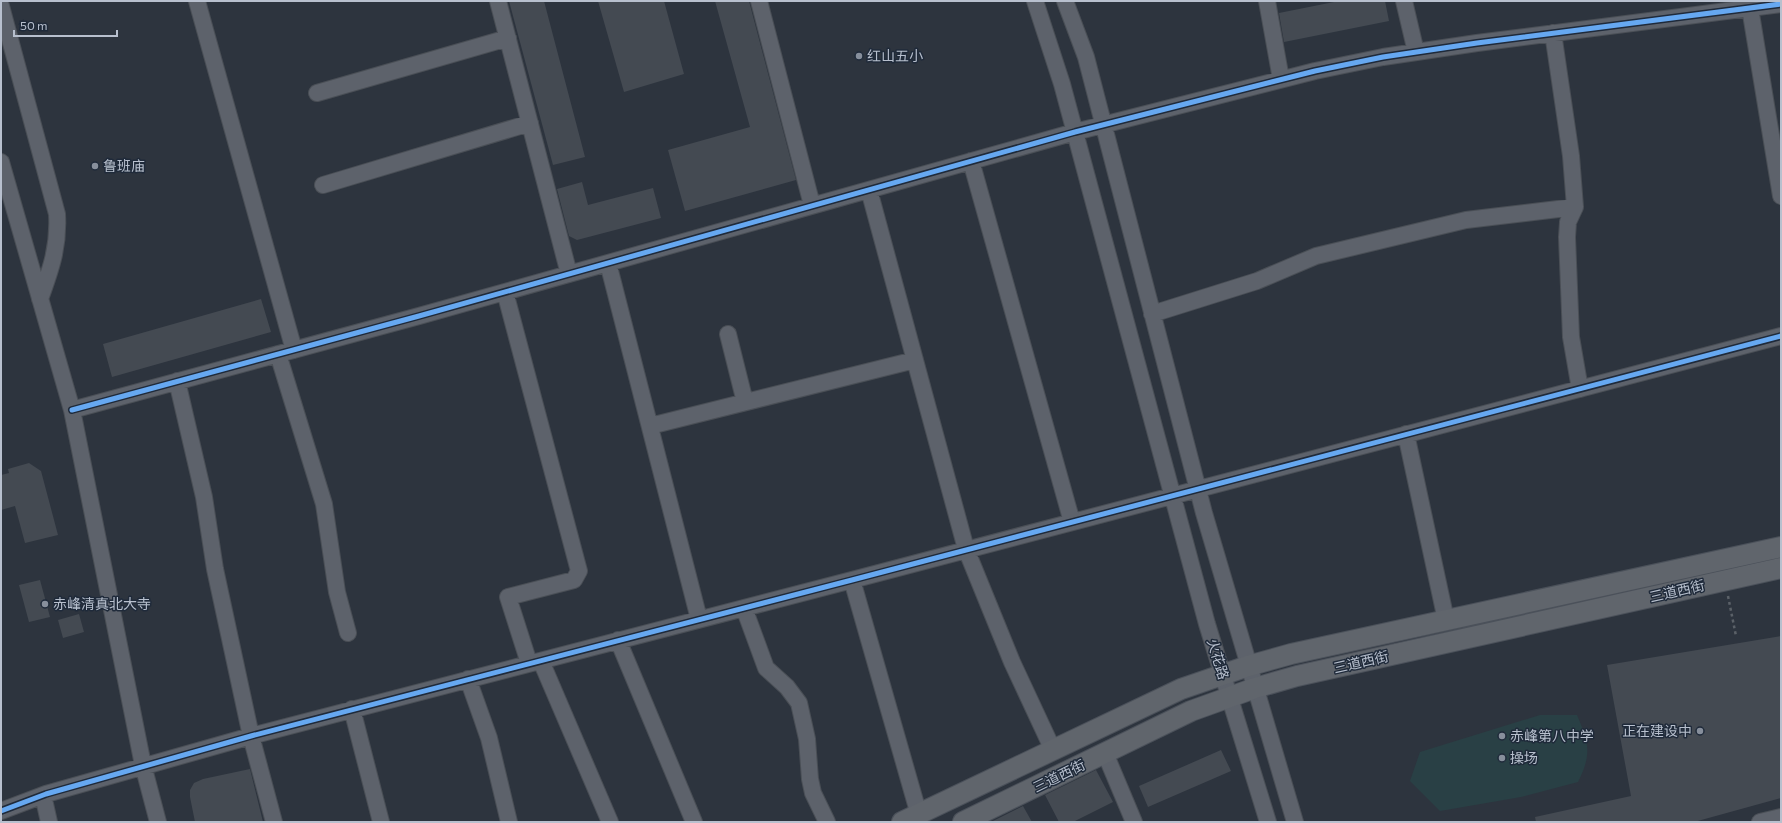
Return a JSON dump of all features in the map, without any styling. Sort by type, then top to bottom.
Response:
[{"type":"main road","points":[[910,818],[1181,689],[1222,674],[1290,654],[1781,547]]},
{"type":"main road","name":"三道西街","points":[[963,822],[1191,712],[1254,688],[1298,676],[1781,568]]},
{"type":"street","points":[[198,1],[294,350]]},
{"type":"street","points":[[498,1],[569,274]]},
{"type":"street","points":[[759,1],[812,205]]},
{"type":"street","name":"火花路","points":[[1034,1],[1062,84],[1172,496],[1222,674],[1268,822]]},
{"type":"street","points":[[1065,1],[1086,57],[1197,489],[1254,688],[1295,822]]},
{"type":"street","points":[[1267,1],[1281,79]]},
{"type":"street","points":[[1404,1],[1416,52]]},
{"type":"street","points":[[72,410],[505,292],[1075,132],[1281,79],[1383,57],[1416,52],[1781,4]]},
{"type":"street","points":[[1,6],[57,214],[58,234],[56,253],[40,299]]},
{"type":"street","points":[[1750,8],[1781,196]]},
{"type":"street","points":[[1553,34],[1571,156],[1575,207],[1568,222],[1567,237],[1571,337],[1580,389]]},
{"type":"street","points":[[317,93],[508,38]]},
{"type":"street","points":[[323,185],[530,123]]},
{"type":"street","points":[[971,161],[1072,522]]},
{"type":"street","points":[[1,162],[72,410],[143,765],[158,822]]},
{"type":"street","points":[[869,190],[966,549],[1012,662],[1053,750]]},
{"type":"street","points":[[1152,314],[1257,281],[1316,256],[1466,220],[1575,207]]},
{"type":"street","points":[[608,263],[699,619]]},
{"type":"street","points":[[505,292],[579,571],[574,580],[508,597],[535,662],[610,822]]},
{"type":"street","points":[[728,334],[745,402]]},
{"type":"street","points":[[1,811],[43,795],[143,765],[352,709],[852,580],[1781,336]]},
{"type":"street","points":[[278,354],[324,504],[338,592],[348,633]]},
{"type":"street","points":[[650,426],[915,360]]},
{"type":"street","points":[[177,381],[204,497],[215,569],[251,736],[274,822]]},
{"type":"street","points":[[1406,434],[1446,620]]},
{"type":"street","points":[[852,580],[910,818]]},
{"type":"street","points":[[744,608],[766,668],[787,687],[799,703],[807,739],[810,779],[826,822]]},
{"type":"street","points":[[618,640],[694,822]]},
{"type":"street","points":[[468,680],[489,738],[509,822]]},
{"type":"street","points":[[352,709],[381,822]]},
{"type":"street","points":[[1105,753],[1134,822]]},
{"type":"street","points":[[43,795],[49,822]]},
{"type":"street","points":[[1760,822],[1781,817]]},
{"type":"path","points":[[1727,594],[1736,636]]},
{"type":"green space","name":"操场","points":[[1540,715],[1577,715],[1584,733],[1587,748],[1585,764],[1578,782],[1521,797],[1440,811],[1410,781],[1420,752]]},
{"type":"building","points":[[509,1],[544,1],[585,157],[553,165]]},
{"type":"building","points":[[598,1],[664,1],[684,74],[624,92]]},
{"type":"building","points":[[715,1],[749,1],[796,180],[685,211],[668,150],[750,127]]},
{"type":"building","points":[[1339,1],[1385,1],[1389,21],[1284,42],[1279,13]]},
{"type":"building","points":[[582,182],[588,205],[653,188],[661,218],[577,240],[569,236],[557,189]]},
{"type":"building","points":[[261,299],[271,332],[112,377],[103,344]]},
{"type":"building","points":[[29,463],[41,471],[58,535],[25,543],[15,506],[1,510],[1,475],[9,473],[8,469]]},
{"type":"building","points":[[40,580],[50,617],[29,622],[19,585]]},
{"type":"building","points":[[79,614],[84,632],[63,638],[58,620]]},
{"type":"building","name":"正在建设中","points":[[1781,636],[1781,798],[1694,822],[1536,822],[1535,817],[1631,796],[1607,665]]},
{"type":"building","points":[[1221,750],[1231,771],[1148,807],[1139,786]]},
{"type":"building","points":[[250,769],[263,822],[195,822],[190,797],[190,790],[194,783],[203,779]]},
{"type":"building","points":[[1096,770],[1113,802],[1073,822],[1059,822],[1045,795]]},
{"type":"building","points":[[1023,806],[1032,822],[991,822]]},
{"type":"cycle path","points":[[72,410],[419,316],[1075,132],[1315,71],[1383,57],[1477,43],[1781,4]]},
{"type":"cycle path","points":[[1,811],[46,794],[251,736],[1781,336]]},
{"type":"place","name":"红山五小","points":[[859,56]]},
{"type":"place","name":"鲁班庙","points":[[95,166]]},
{"type":"place","name":"赤峰清真北大寺","points":[[45,604]]},
{"type":"place","name":"正在建设中","points":[[1700,731]]},
{"type":"place","name":"赤峰第八中学","points":[[1502,736]]},
{"type":"place","name":"操场","points":[[1502,758]]}]
